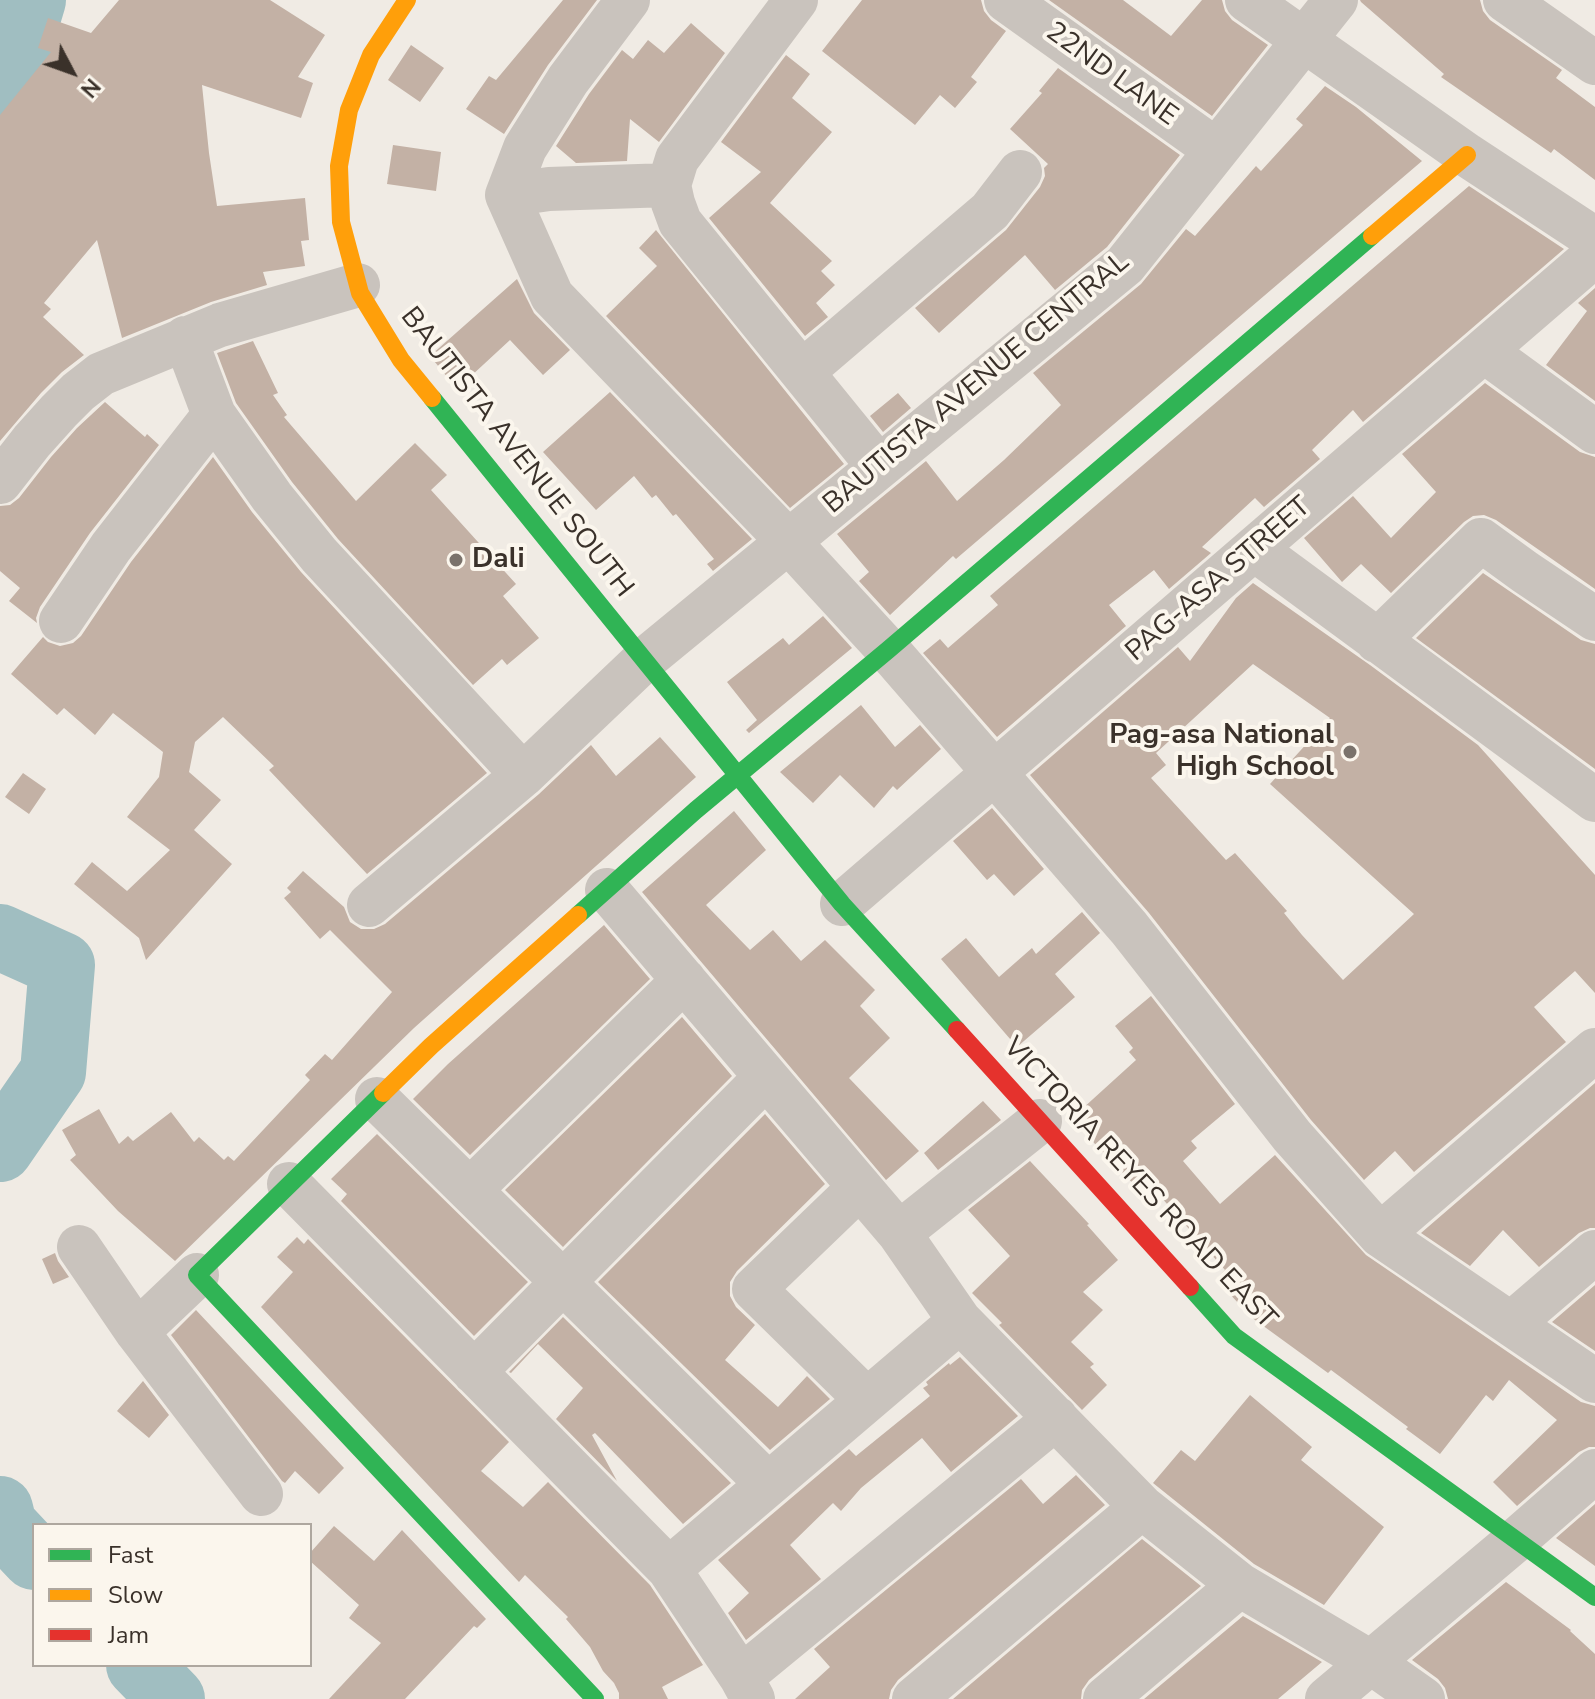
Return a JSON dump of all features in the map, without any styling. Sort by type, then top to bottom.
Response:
[{"type":"street","name":"BAUTISTA AVENUE SOUTH","points":[[407,0],[371,55],[349,110],[339,166],[341,222],[360,293],[401,360],[737,776]]},
{"type":"street","points":[[628,0],[553,102],[525,148],[507,195],[552,296],[788,541],[888,650],[1129,928],[1292,1136],[1380,1235],[1595,1381]]},
{"type":"street","points":[[796,0],[677,159],[669,185],[680,222],[879,467]]},
{"type":"street","name":"22ND LANE","points":[[1006,0],[1216,150]]},
{"type":"street","points":[[1247,0],[1467,155],[1595,239]]},
{"type":"street","name":"BAUTISTA AVENUE CENTRAL","points":[[369,905],[523,775],[643,661],[1125,265],[1336,0]]},
{"type":"street","points":[[1505,0],[1595,63]]},
{"type":"street","points":[[137,1332],[431,1046],[607,890],[1467,155]]},
{"type":"street","points":[[802,372],[990,211],[1020,172]]},
{"type":"street","points":[[507,195],[549,189],[669,185]]},
{"type":"street","name":"PAG-ASA STREET","points":[[842,904],[1595,255]]},
{"type":"street","points":[[0,482],[59,411],[101,374],[220,325],[358,285]]},
{"type":"street","points":[[185,338],[214,415],[272,497],[319,555],[523,775]]},
{"type":"street","points":[[1484,351],[1595,432]]},
{"type":"street","points":[[61,621],[111,547],[214,415]]},
{"type":"street","points":[[1377,641],[1481,540],[1595,619]]},
{"type":"street","points":[[1254,549],[1595,800]]},
{"type":"street","name":"VICTORIA REYES ROAD EAST","points":[[737,776],[842,904],[1234,1336],[1595,1597]]},
{"type":"street","points":[[607,890],[899,1233],[960,1321],[1142,1507],[1240,1585],[1372,1663],[1423,1699]]},
{"type":"street","points":[[470,1190],[684,980]]},
{"type":"street","points":[[1380,1235],[1595,1050]]},
{"type":"street","points":[[474,1372],[766,1077]]},
{"type":"street","points":[[377,1099],[768,1484]]},
{"type":"street","points":[[899,1233],[1040,1121]]},
{"type":"street","points":[[289,1184],[669,1569],[747,1688],[1056,1418]]},
{"type":"street","points":[[860,1187],[754,1289],[867,1400]]},
{"type":"street","points":[[79,1247],[137,1332],[261,1494]]},
{"type":"street","points":[[1511,1324],[1595,1252]]},
{"type":"street","points":[[197,1275],[595,1699]]},
{"type":"street","points":[[669,1569],[960,1321]]},
{"type":"street","points":[[1327,1699],[1595,1471]]},
{"type":"street","points":[[914,1699],[1142,1507]]},
{"type":"street","points":[[1105,1699],[1240,1585]]},
{"type":"building","points":[[119,0],[270,0],[325,35],[298,77],[313,83],[301,118],[202,85],[217,206],[305,198],[309,240],[301,241],[305,266],[263,272],[267,285],[211,302],[122,338],[97,240],[44,303],[51,309],[43,317],[84,355],[41,393],[0,441],[0,115],[51,52],[38,48],[48,18],[91,33]]},
{"type":"building","points":[[563,0],[597,0],[548,65],[504,134],[466,109],[489,76],[496,80]]},
{"type":"building","points":[[862,0],[981,0],[991,20],[1006,31],[971,77],[977,82],[955,108],[940,95],[915,125],[822,51]]},
{"type":"building","points":[[1049,0],[1123,0],[1171,36],[1202,0],[1222,0],[1232,20],[1268,45],[1212,116]]},
{"type":"building","points":[[1360,0],[1480,0],[1490,20],[1562,70],[1556,78],[1595,107],[1595,180],[1554,149],[1551,153],[1441,77],[1444,74]]},
{"type":"building","points":[[691,23],[725,53],[659,142],[630,119],[627,161],[576,163],[556,146],[622,50],[633,59],[648,40],[664,53]]},
{"type":"building","points":[[411,45],[444,68],[420,102],[388,80]]},
{"type":"building","points":[[786,55],[810,74],[792,98],[832,132],[770,203],[832,261],[821,271],[835,285],[816,303],[828,317],[805,336],[709,218],[761,172],[721,142]]},
{"type":"building","points":[[1058,68],[1180,155],[1107,247],[1055,290],[1025,255],[939,333],[915,308],[1006,230],[1045,176],[1044,168],[1048,164],[1010,129],[1042,93],[1039,91]]},
{"type":"building","points":[[1325,86],[1422,161],[956,559],[953,556],[890,615],[859,581],[869,572],[837,534],[926,461],[957,501],[1004,460],[1061,405],[1033,373],[1141,284],[1186,229],[1195,236],[1256,166],[1261,171],[1303,125],[1296,119]]},
{"type":"building","points":[[393,145],[441,152],[436,191],[387,184]]},
{"type":"building","points":[[1469,186],[1564,249],[1363,422],[1353,410],[1312,450],[1320,459],[1264,507],[1255,498],[1202,547],[1211,553],[1169,589],[1154,570],[1109,605],[1126,626],[997,737],[923,653],[940,639],[948,648],[998,605],[990,596]]},
{"type":"building","points":[[656,230],[844,464],[790,508],[606,316],[657,266],[639,248]]},
{"type":"building","points":[[517,279],[534,313],[570,350],[543,375],[510,340],[457,389],[430,356]]},
{"type":"building","points":[[1595,288],[1595,401],[1546,365],[1587,311],[1578,303]]},
{"type":"building","points":[[253,341],[278,393],[273,395],[287,415],[284,417],[356,501],[415,443],[447,475],[431,490],[516,584],[503,596],[539,638],[507,665],[502,659],[473,685],[338,539],[292,482],[236,403],[217,353]]},
{"type":"building","points":[[1485,383],[1580,452],[1595,457],[1595,589],[1496,520],[1484,515],[1473,516],[1464,522],[1391,593],[1361,564],[1342,582],[1304,538],[1353,496],[1391,538],[1436,492],[1402,454]]},
{"type":"building","points":[[610,392],[752,539],[713,571],[707,564],[714,559],[676,514],[673,516],[656,495],[652,498],[634,476],[596,510],[543,452]]},
{"type":"building","points":[[898,393],[911,408],[883,432],[870,416]]},
{"type":"building","points":[[105,402],[145,437],[147,434],[159,445],[90,533],[40,607],[37,623],[9,601],[20,588],[0,571],[0,506],[10,505],[19,498],[51,457]]},
{"type":"building","points":[[213,457],[252,512],[301,572],[487,773],[367,874],[269,770],[274,766],[223,717],[195,742],[189,772],[221,800],[194,830],[232,864],[146,960],[139,938],[74,884],[92,862],[127,891],[170,850],[127,817],[159,777],[163,752],[113,713],[95,735],[64,708],[57,715],[11,674],[43,637],[60,646],[73,643],[81,636],[131,562]]},
{"type":"building","points":[[1483,573],[1581,640],[1595,644],[1595,769],[1416,638]]},
{"type":"building","points":[[1253,583],[1478,745],[1595,875],[1595,993],[1575,971],[1534,1007],[1566,1042],[1414,1172],[1395,1151],[1364,1180],[1311,1120],[1149,913],[1030,775],[1178,647],[1190,661],[1236,598]],"holes":[[[1253,664],[1330,718],[1270,784],[1414,914],[1343,980],[1235,853],[1226,860],[1151,778],[1166,765],[1156,753]]]},
{"type":"building","points":[[823,616],[852,648],[749,733],[746,730],[757,720],[727,682],[783,638],[789,645]]},
{"type":"building","points":[[861,705],[895,747],[920,725],[941,749],[897,790],[893,786],[874,808],[840,775],[813,803],[780,772]]},
{"type":"building","points":[[660,737],[696,777],[414,1028],[175,1261],[118,1211],[70,1160],[76,1155],[62,1130],[99,1109],[119,1144],[128,1136],[133,1141],[171,1112],[194,1142],[199,1137],[224,1160],[228,1156],[234,1161],[310,1080],[305,1075],[325,1054],[332,1060],[392,992],[330,930],[320,939],[284,898],[291,892],[287,888],[303,871],[344,907],[350,922],[361,929],[374,929],[385,924],[539,794],[591,745],[616,776]]},
{"type":"building","points":[[23,773],[46,789],[29,814],[5,797]]},
{"type":"building","points":[[992,808],[1044,869],[1014,896],[994,874],[987,880],[953,841]]},
{"type":"building","points":[[734,811],[766,850],[706,905],[750,950],[773,930],[801,961],[825,940],[875,990],[860,1006],[890,1038],[849,1078],[919,1151],[886,1180],[642,892]]},
{"type":"building","points":[[1082,912],[1100,933],[1055,974],[1075,997],[1017,1047],[941,959],[966,938],[999,977],[1032,948],[1036,954]]},
{"type":"building","points":[[604,925],[650,979],[470,1155],[413,1099]]},
{"type":"building","points":[[1151,996],[1235,1104],[1191,1141],[1197,1148],[1183,1161],[1220,1204],[1275,1155],[1366,1255],[1581,1402],[1595,1406],[1595,1447],[1579,1452],[1517,1506],[1493,1482],[1557,1420],[1509,1380],[1493,1401],[1486,1395],[1440,1454],[1331,1370],[1328,1373],[1251,1317],[1216,1279],[1225,1270],[1153,1188],[1145,1196],[1071,1119],[1136,1060],[1129,1052],[1133,1048],[1115,1026]]},
{"type":"building","points":[[682,1017],[732,1076],[563,1247],[505,1190]]},
{"type":"building","points":[[1595,1083],[1595,1228],[1579,1233],[1539,1267],[1503,1230],[1470,1266],[1421,1233]]},
{"type":"building","points":[[983,1101],[1001,1120],[938,1170],[924,1153]]},
{"type":"building","points":[[765,1114],[825,1184],[737,1271],[730,1282],[730,1296],[736,1307],[755,1325],[725,1360],[778,1407],[807,1376],[830,1399],[770,1450],[598,1282]]},
{"type":"building","points":[[377,1134],[528,1282],[474,1336],[341,1201],[347,1194],[331,1179]]},
{"type":"building","points":[[1030,1161],[1118,1260],[1083,1292],[1103,1310],[1071,1342],[1094,1364],[1090,1367],[1107,1385],[1082,1410],[972,1293],[1010,1256],[968,1210]]},
{"type":"building","points":[[297,1237],[304,1244],[308,1239],[509,1442],[481,1471],[523,1507],[548,1482],[650,1585],[703,1665],[662,1687],[668,1699],[619,1699],[614,1683],[566,1619],[568,1617],[525,1575],[519,1582],[261,1307],[293,1272],[277,1257]]},
{"type":"building","points":[[55,1253],[69,1277],[53,1284],[42,1259]]},
{"type":"building","points":[[1595,1285],[1595,1351],[1552,1322]]},
{"type":"building","points":[[196,1310],[344,1468],[319,1494],[295,1471],[285,1483],[282,1481],[171,1335]]},
{"type":"building","points":[[563,1317],[731,1483],[683,1524],[595,1433],[592,1435],[617,1481],[556,1419],[583,1388],[538,1344],[509,1372]]},
{"type":"building","points":[[960,1357],[1018,1416],[951,1472],[922,1438],[861,1488],[841,1511],[833,1503],[790,1545],[821,1579],[746,1640],[728,1613],[749,1593],[718,1560],[849,1449],[856,1456],[930,1396],[923,1388],[928,1385],[926,1382]]},
{"type":"building","points":[[143,1381],[169,1415],[149,1438],[117,1411]]},
{"type":"building","points":[[1250,1395],[1312,1447],[1301,1460],[1384,1527],[1324,1605],[1254,1564],[1153,1483],[1181,1450],[1195,1461]]},
{"type":"building","points":[[1076,1475],[1105,1505],[898,1680],[889,1699],[795,1699],[830,1667],[814,1649],[1021,1479],[1043,1504]]},
{"type":"building","points":[[1595,1504],[1595,1566],[1556,1538]]},
{"type":"building","points":[[334,1526],[374,1561],[402,1530],[486,1619],[477,1628],[474,1626],[405,1699],[329,1699],[381,1643],[349,1618],[359,1605],[312,1563],[312,1551]]},
{"type":"building","points":[[1142,1539],[1201,1586],[1089,1680],[1082,1690],[1081,1699],[953,1699]]},
{"type":"building","points":[[1506,1582],[1571,1630],[1595,1654],[1595,1699],[1448,1699],[1438,1679],[1412,1660]]},
{"type":"building","points":[[1243,1616],[1322,1662],[1278,1699],[1144,1699]]},
{"type":"waterway","points":[[0,100],[33,0]]},
{"type":"waterway","points":[[0,937],[62,965],[53,1072],[0,1149]]},
{"type":"waterway","points":[[0,1509],[4,1525],[32,1555]]},
{"type":"waterway","points":[[141,1667],[172,1699]]},
{"type":"traffic: fast","points":[[578,915],[696,810],[1372,236]]},
{"type":"traffic: fast","points":[[432,398],[842,904],[957,1030]]},
{"type":"traffic: fast","points":[[383,1093],[197,1275],[595,1699]]},
{"type":"traffic: fast","points":[[1190,1287],[1234,1336],[1595,1597]]},
{"type":"traffic: slow","points":[[407,0],[371,55],[349,110],[339,166],[341,222],[360,293],[401,360],[432,398]]},
{"type":"traffic: slow","points":[[1372,236],[1467,155]]},
{"type":"traffic: slow","points":[[383,1093],[578,915]]},
{"type":"traffic: jam","points":[[957,1030],[1190,1287]]},
{"type":"place","name":"Dali","points":[[456,560]]},
{"type":"place","name":"Pag-asa National High School","points":[[1350,752]]}]
